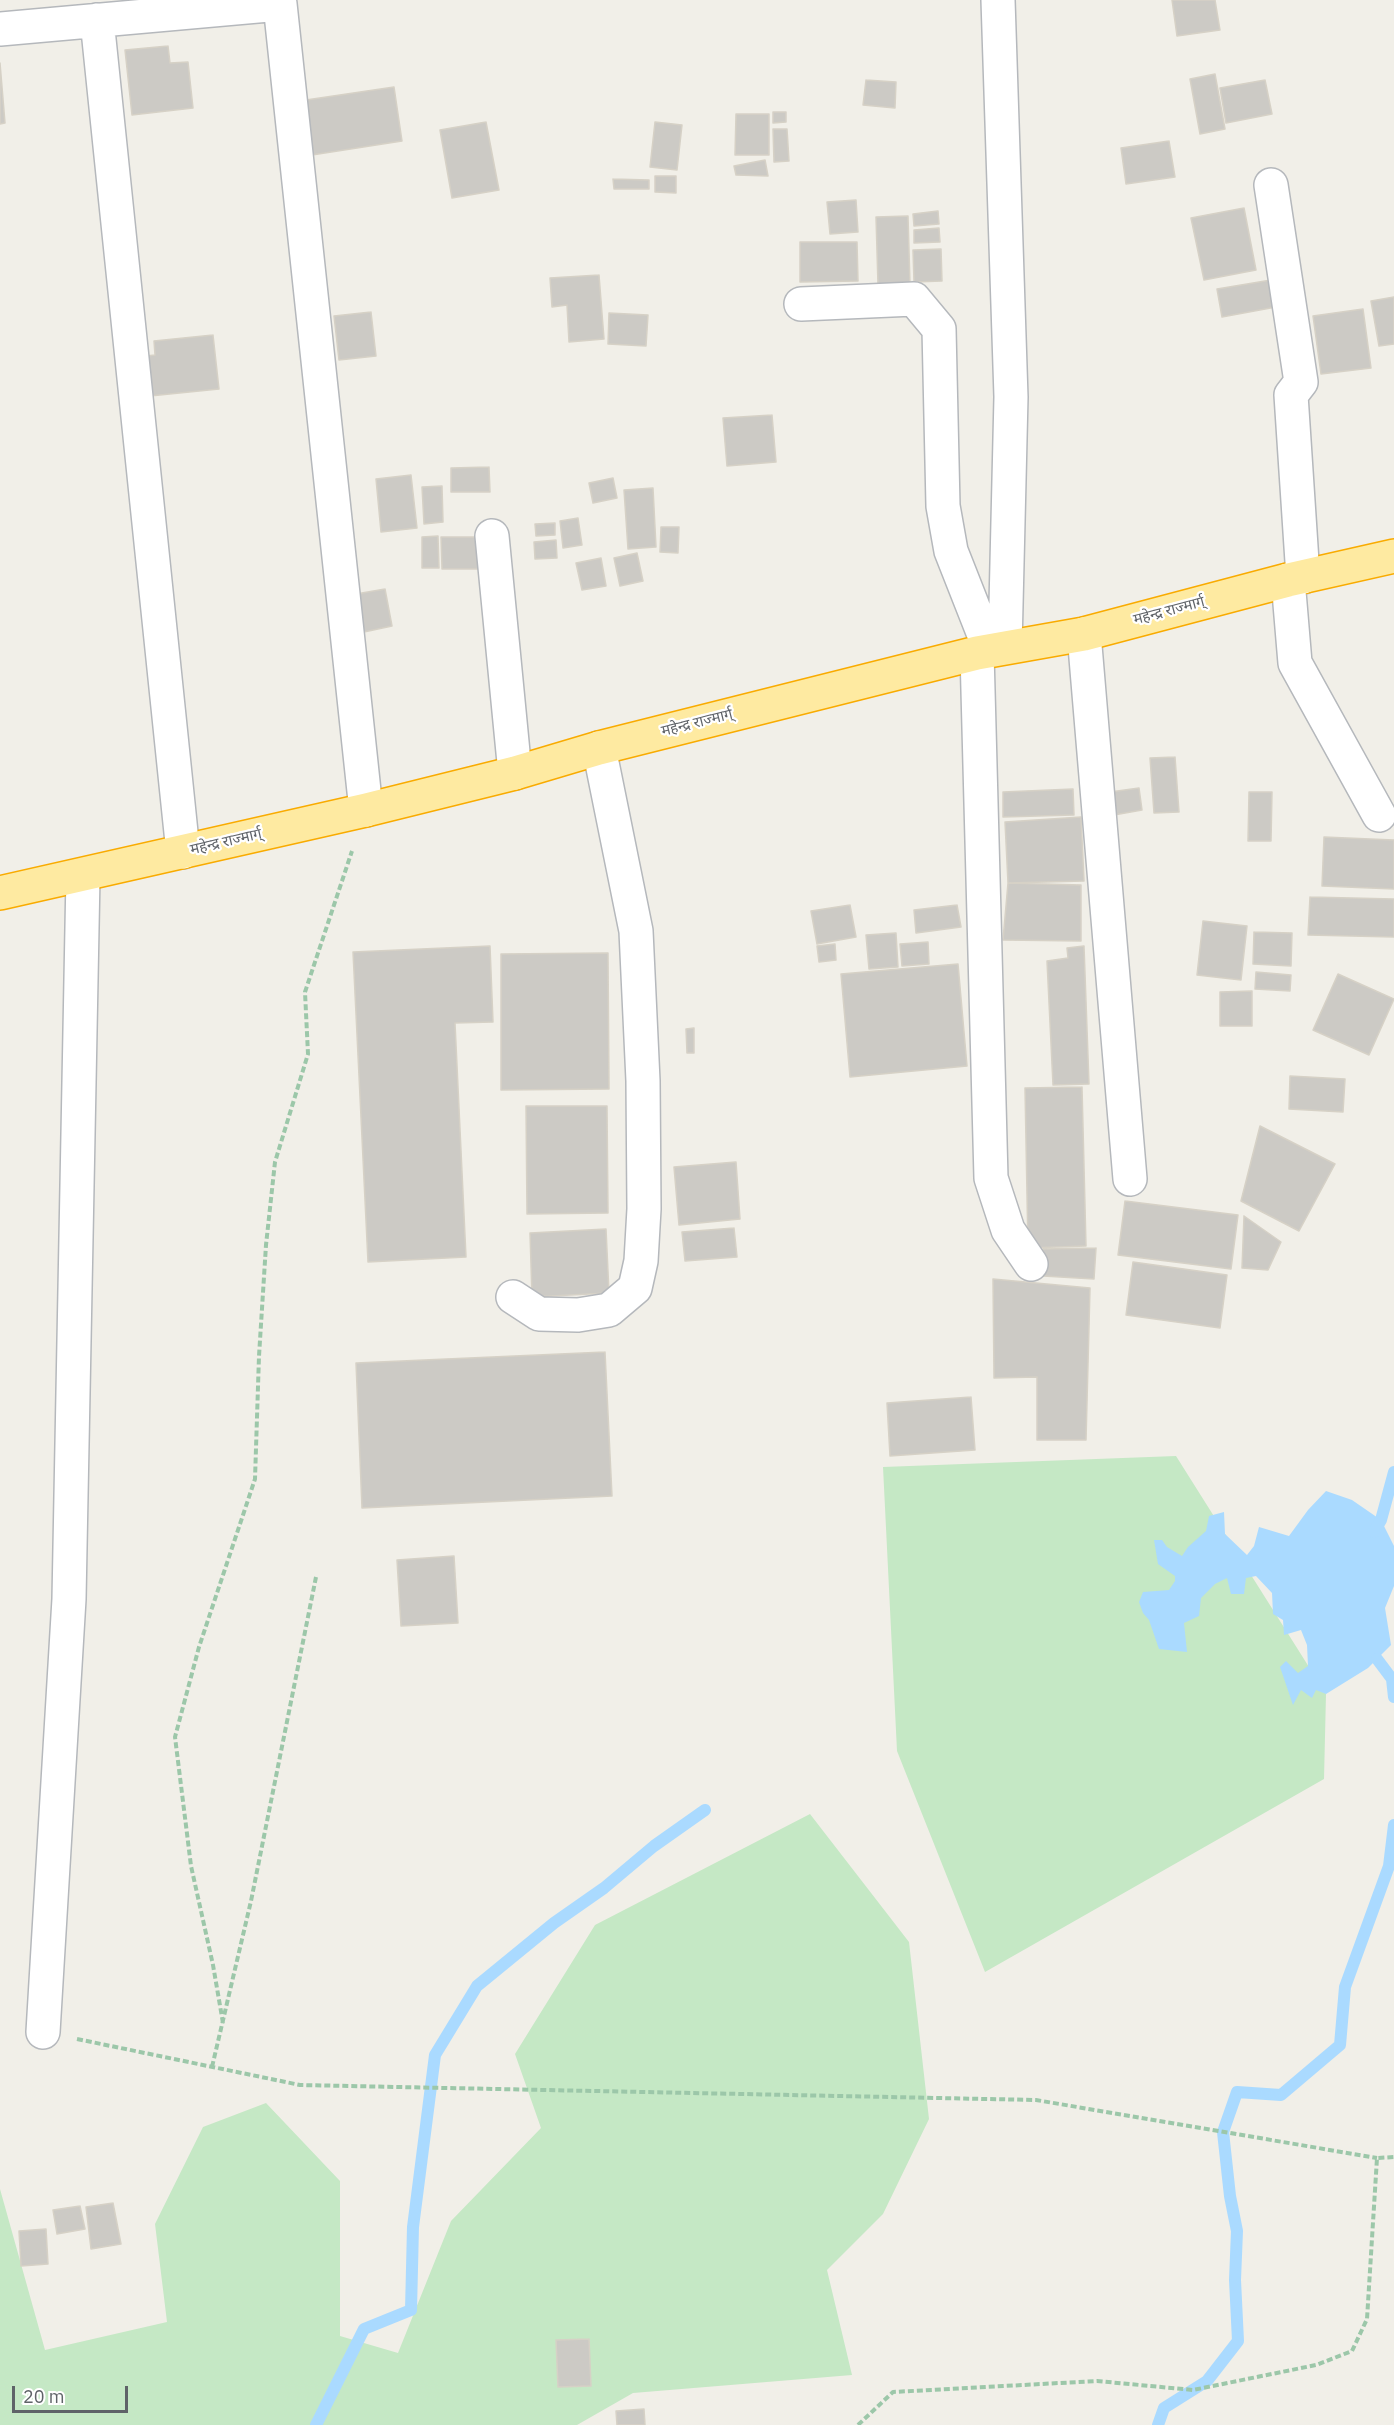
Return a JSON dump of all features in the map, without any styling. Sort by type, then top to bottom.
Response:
[{"type":"highway","name":"महेन्द्र राज्मार्ग्","points":[[0,893],[366,810],[515,773],[599,748],[991,650],[1084,634],[1296,578],[1394,556]]},
{"type":"street","points":[[998,0],[1011,397],[991,650],[991,1178],[1008,1230],[1031,1264]]},
{"type":"street","points":[[0,30],[280,4],[366,810]]},
{"type":"street","points":[[97,20],[183,852]]},
{"type":"street","points":[[1271,185],[1301,382],[1290,395],[1296,578],[1295,663],[1379,815]]},
{"type":"street","points":[[801,304],[914,299],[939,329],[943,506],[951,551],[991,650]]},
{"type":"street","points":[[492,536],[515,773]]},
{"type":"street","points":[[1084,634],[1130,1179]]},
{"type":"street","points":[[513,1297],[539,1314],[578,1315],[609,1310],[635,1288],[641,1261],[644,1209],[643,1081],[636,931],[599,748]]},
{"type":"street","points":[[43,2032],[69,1599],[83,876]]},
{"type":"path","points":[[223,2023],[191,1866],[175,1737],[199,1647],[255,1479],[266,1245],[275,1162],[308,1054],[305,992],[366,810]]},
{"type":"path","points":[[212,2067],[251,1901],[316,1578]]},
{"type":"path","points":[[43,2032],[300,2085],[1036,2100],[1377,2158],[1394,2157]]},
{"type":"path","points":[[858,2425],[893,2392],[1097,2381],[1193,2390],[1316,2365],[1352,2351],[1366,2319],[1377,2158]]},
{"type":"green space","points":[[1176,1456],[1326,1694],[1324,1779],[985,1972],[897,1751],[883,1467]]},
{"type":"green space","points":[[810,1814],[909,1942],[929,2119],[883,2214],[827,2270],[852,2375],[633,2393],[577,2425],[0,2425],[0,2189],[45,2350],[167,2322],[155,2224],[203,2127],[266,2103],[340,2181],[340,2336],[398,2353],[451,2221],[541,2128],[515,2054],[595,1925]]},
{"type":"water","points":[[1326,1491],[1352,1500],[1381,1520],[1394,1546],[1394,1586],[1385,1608],[1391,1645],[1368,1668],[1326,1694],[1316,1690],[1312,1698],[1301,1690],[1293,1705],[1280,1667],[1286,1661],[1298,1673],[1308,1666],[1307,1645],[1301,1630],[1284,1635],[1283,1620],[1273,1614],[1272,1593],[1256,1576],[1246,1578],[1244,1594],[1231,1594],[1227,1578],[1215,1584],[1201,1598],[1199,1616],[1184,1623],[1187,1652],[1159,1649],[1149,1620],[1143,1613],[1139,1602],[1143,1592],[1169,1590],[1175,1581],[1175,1576],[1158,1564],[1154,1540],[1162,1540],[1167,1547],[1182,1556],[1188,1547],[1206,1531],[1209,1516],[1224,1512],[1225,1534],[1247,1555],[1254,1546],[1259,1527],[1289,1536],[1308,1510]]},
{"type":"building","points":[[1172,0],[1215,0],[1220,30],[1177,36]]},
{"type":"building","points":[[168,46],[170,63],[188,62],[193,108],[132,115],[125,50]]},
{"type":"building","points":[[0,63],[5,123],[0,124]]},
{"type":"building","points":[[1215,74],[1225,129],[1200,134],[1190,79]]},
{"type":"building","points":[[866,80],[896,82],[895,108],[863,105]]},
{"type":"building","points":[[1265,80],[1272,114],[1226,123],[1220,88]]},
{"type":"building","points":[[394,87],[402,141],[312,155],[306,100]]},
{"type":"building","points":[[773,112],[786,112],[786,122],[773,123]]},
{"type":"building","points":[[736,114],[769,114],[769,155],[735,155]]},
{"type":"building","points":[[486,122],[499,190],[452,198],[440,130]]},
{"type":"building","points":[[655,122],[682,125],[677,170],[650,167]]},
{"type":"building","points":[[773,129],[787,129],[789,161],[774,162]]},
{"type":"building","points":[[1169,141],[1175,177],[1126,184],[1121,148]]},
{"type":"building","points":[[765,160],[768,176],[736,175],[734,166]]},
{"type":"building","points":[[655,176],[676,176],[676,193],[655,192]]},
{"type":"building","points":[[613,179],[649,180],[649,189],[614,189]]},
{"type":"building","points":[[856,200],[858,232],[830,234],[827,202]]},
{"type":"building","points":[[1244,208],[1256,270],[1204,280],[1191,218]]},
{"type":"building","points":[[938,211],[939,224],[914,226],[913,214]]},
{"type":"building","points":[[908,216],[910,285],[878,285],[876,217]]},
{"type":"building","points":[[939,228],[940,242],[914,243],[914,230]]},
{"type":"building","points":[[800,242],[857,242],[858,281],[800,282]]},
{"type":"building","points":[[941,249],[942,281],[914,282],[913,250]]},
{"type":"building","points":[[599,275],[604,339],[569,342],[567,305],[552,307],[550,278]]},
{"type":"building","points":[[1271,280],[1276,307],[1222,317],[1217,289]]},
{"type":"building","points":[[1394,297],[1394,344],[1379,346],[1371,301]]},
{"type":"building","points":[[1363,309],[1371,368],[1321,374],[1313,316]]},
{"type":"building","points":[[371,312],[376,356],[339,360],[334,316]]},
{"type":"building","points":[[609,313],[648,315],[646,346],[608,344]]},
{"type":"building","points":[[213,335],[219,389],[150,396],[146,356],[155,355],[154,341]]},
{"type":"building","points":[[772,415],[776,462],[727,466],[723,418]]},
{"type":"building","points":[[489,467],[490,492],[451,492],[451,468]]},
{"type":"building","points":[[411,475],[417,528],[381,532],[376,479]]},
{"type":"building","points":[[613,478],[617,498],[593,503],[589,483]]},
{"type":"building","points":[[442,486],[443,522],[424,524],[422,487]]},
{"type":"building","points":[[653,488],[656,547],[628,549],[624,490]]},
{"type":"building","points":[[578,518],[582,545],[563,548],[560,521]]},
{"type":"building","points":[[555,523],[555,535],[536,536],[535,524]]},
{"type":"building","points":[[661,527],[679,527],[678,553],[660,552]]},
{"type":"building","points":[[438,536],[439,568],[422,568],[422,537]]},
{"type":"building","points":[[441,537],[485,537],[485,569],[442,569]]},
{"type":"building","points":[[556,540],[557,558],[535,559],[534,542]]},
{"type":"building","points":[[637,553],[643,581],[620,586],[614,558]]},
{"type":"building","points":[[601,558],[606,586],[582,590],[576,563]]},
{"type":"building","points":[[385,589],[392,626],[364,632],[356,594]]},
{"type":"building","points":[[1175,757],[1179,812],[1154,813],[1150,758]]},
{"type":"building","points":[[1139,788],[1142,810],[1114,815],[1110,792]]},
{"type":"building","points":[[1073,789],[1074,815],[1003,817],[1003,792]]},
{"type":"building","points":[[1249,792],[1272,792],[1271,841],[1248,841]]},
{"type":"building","points":[[1081,817],[1084,881],[1008,883],[1005,822]]},
{"type":"building","points":[[1324,837],[1394,840],[1394,889],[1322,886]]},
{"type":"building","points":[[1008,883],[1081,885],[1081,941],[1003,940]]},
{"type":"building","points":[[1310,897],[1394,899],[1394,937],[1308,935]]},
{"type":"building","points":[[850,905],[856,937],[817,944],[811,911]]},
{"type":"building","points":[[957,905],[961,927],[916,933],[914,910]]},
{"type":"building","points":[[1203,921],[1247,926],[1241,980],[1197,975]]},
{"type":"building","points":[[1254,932],[1292,933],[1291,966],[1253,964]]},
{"type":"building","points":[[896,933],[898,967],[869,969],[866,935]]},
{"type":"building","points":[[928,942],[929,964],[902,966],[900,944]]},
{"type":"building","points":[[835,944],[836,960],[819,962],[817,946]]},
{"type":"building","points":[[490,946],[493,1022],[455,1023],[466,1257],[368,1262],[353,952]]},
{"type":"building","points":[[1084,946],[1089,1084],[1053,1085],[1047,961],[1068,958],[1067,948]]},
{"type":"building","points":[[608,953],[609,1089],[501,1090],[501,954]]},
{"type":"building","points":[[958,964],[967,1066],[850,1077],[841,974]]},
{"type":"building","points":[[1256,972],[1291,975],[1290,991],[1255,989]]},
{"type":"building","points":[[1338,974],[1394,999],[1369,1055],[1313,1030]]},
{"type":"building","points":[[1252,991],[1252,1026],[1220,1026],[1220,992]]},
{"type":"building","points":[[694,1028],[694,1053],[687,1053],[686,1029]]},
{"type":"building","points":[[1290,1076],[1345,1079],[1343,1112],[1289,1109]]},
{"type":"building","points":[[1082,1087],[1086,1246],[1028,1248],[1025,1088]]},
{"type":"building","points":[[526,1106],[607,1106],[608,1213],[527,1214]]},
{"type":"building","points":[[1260,1126],[1335,1164],[1299,1231],[1241,1201]]},
{"type":"building","points":[[736,1162],[740,1219],[679,1225],[674,1167]]},
{"type":"building","points":[[1125,1201],[1238,1215],[1231,1269],[1118,1255]]},
{"type":"building","points":[[1244,1216],[1281,1242],[1268,1270],[1242,1268]]},
{"type":"building","points":[[734,1228],[737,1257],[685,1261],[682,1232]]},
{"type":"building","points":[[606,1229],[609,1293],[532,1297],[530,1233]]},
{"type":"building","points":[[1096,1248],[1094,1279],[1043,1276],[1043,1249]]},
{"type":"building","points":[[1133,1262],[1227,1275],[1220,1328],[1126,1315]]},
{"type":"building","points":[[993,1279],[1090,1288],[1086,1440],[1037,1440],[1037,1377],[994,1378]]},
{"type":"building","points":[[605,1352],[612,1496],[362,1508],[356,1363]]},
{"type":"building","points":[[971,1397],[975,1450],[890,1456],[887,1403]]},
{"type":"building","points":[[454,1556],[458,1623],[401,1626],[397,1560]]},
{"type":"building","points":[[113,2203],[121,2244],[91,2249],[86,2207]]},
{"type":"building","points":[[80,2206],[85,2229],[57,2234],[53,2210]]},
{"type":"building","points":[[46,2229],[48,2264],[21,2266],[19,2231]]},
{"type":"building","points":[[589,2339],[591,2386],[558,2387],[556,2340]]},
{"type":"building","points":[[644,2409],[645,2425],[617,2425],[616,2411]]},
{"type":"waterway","points":[[1374,1532],[1381,1520],[1394,1472]]},
{"type":"waterway","points":[[1377,1659],[1392,1679],[1394,1697]]},
{"type":"waterway","points":[[316,2425],[364,2329],[411,2310],[413,2227],[435,2055],[477,1986],[554,1923],[604,1888],[654,1846],[705,1810]]},
{"type":"waterway","points":[[1158,2425],[1164,2408],[1207,2381],[1238,2341],[1235,2280],[1237,2231],[1230,2196],[1223,2132],[1237,2092],[1281,2095],[1340,2045],[1345,1987],[1389,1866],[1394,1825]]}]
